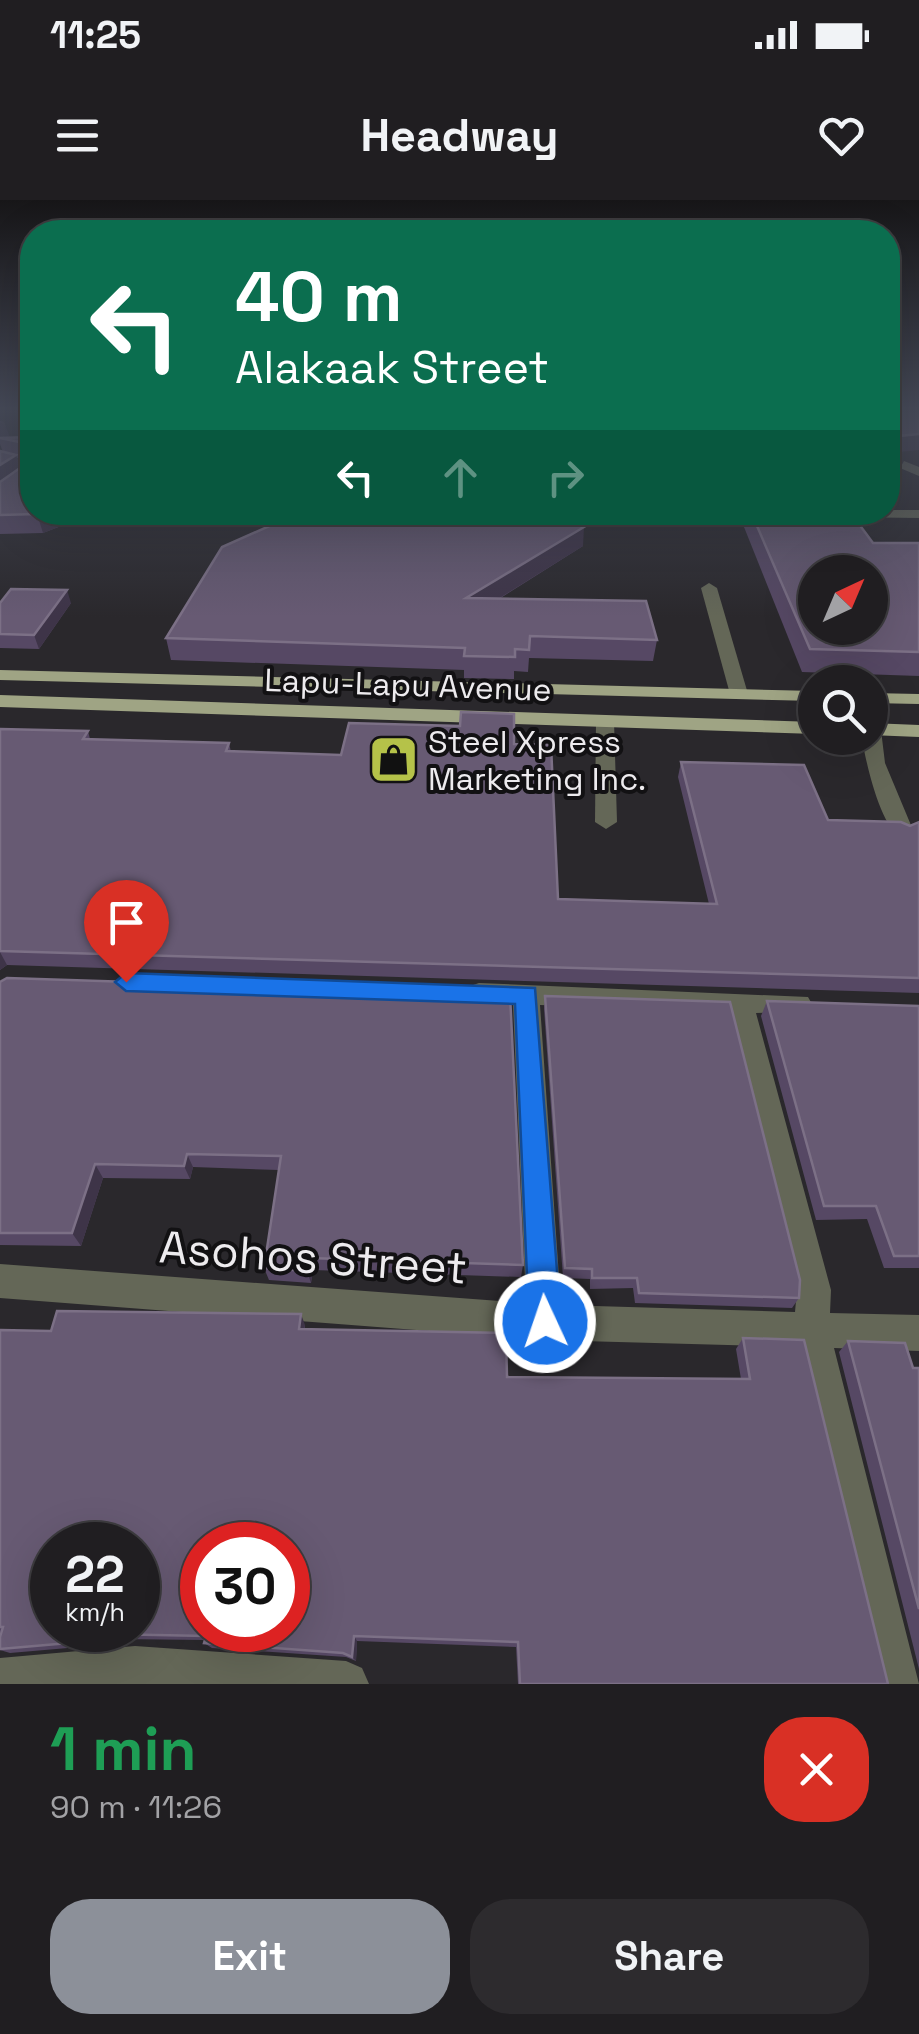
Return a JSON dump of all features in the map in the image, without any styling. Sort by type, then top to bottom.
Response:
[{"type":"main road","name":"Lapu-Lapu Avenue","points":[[0,676],[798,696]]},
{"type":"main road","points":[[888,700],[917,702]]},
{"type":"main road","name":"Lapu-Lapu Avenue","points":[[0,702],[798,727]]},
{"type":"main road","points":[[888,730],[919,731]]},
{"type":"street","points":[[709,588],[739,694]]},
{"type":"street","points":[[605,721],[606,822]]},
{"type":"street","points":[[873,755],[902,830]]},
{"type":"street","points":[[446,992],[819,1004]]},
{"type":"street","points":[[526,995],[545,1322]]},
{"type":"street","points":[[740,1003],[814,1290],[811,1328],[898,1684]]},
{"type":"street","name":"Asohos Street","points":[[0,1281],[545,1322],[919,1334]]},
{"type":"street","points":[[27,1680],[135,1668],[346,1684]]},
{"type":"building","points":[[20,478],[20,514],[0,515],[0,482]]},
{"type":"building","points":[[272,525],[577,525],[584,527],[466,598],[646,601],[657,640],[530,636],[529,650],[515,649],[515,657],[464,656],[465,648],[166,638],[222,547]]},
{"type":"building","points":[[757,525],[860,525],[873,543],[919,543],[919,652],[810,649],[808,645],[888,645],[888,555],[798,555],[798,621]]},
{"type":"building","points":[[11,589],[67,590],[34,635],[0,634],[0,603]]},
{"type":"building","points":[[461,712],[514,714],[514,744],[551,745],[558,899],[717,904],[681,762],[804,765],[828,820],[901,822],[910,826],[919,822],[919,978],[0,951],[0,729],[88,731],[83,739],[229,743],[226,751],[341,755],[349,723],[460,726]]},
{"type":"building","points":[[7,978],[510,994],[523,1265],[309,1258],[307,1271],[264,1268],[281,1156],[187,1154],[184,1166],[95,1164],[72,1233],[0,1233],[0,982]]},
{"type":"building","points":[[545,996],[730,1002],[800,1280],[799,1298],[639,1293],[637,1278],[592,1278],[592,1269],[565,1268]]},
{"type":"building","points":[[767,1001],[919,1006],[919,1256],[894,1256],[876,1206],[824,1206]]},
{"type":"building","points":[[57,1311],[301,1314],[299,1329],[506,1333],[507,1377],[750,1379],[743,1338],[804,1340],[888,1684],[520,1684],[518,1642],[354,1636],[352,1657],[310,1651],[310,1522],[180,1522],[180,1635],[160,1635],[160,1522],[30,1522],[30,1646],[0,1649],[0,1330],[51,1331]]},
{"type":"building","points":[[848,1341],[905,1343],[913,1368],[919,1368],[919,1609]]},
{"type":"place","name":"Steel Xpress Marketing Inc.","points":[[393,760]]},
{"type":"route","points":[[126,982],[526,995],[545,1322]]}]
